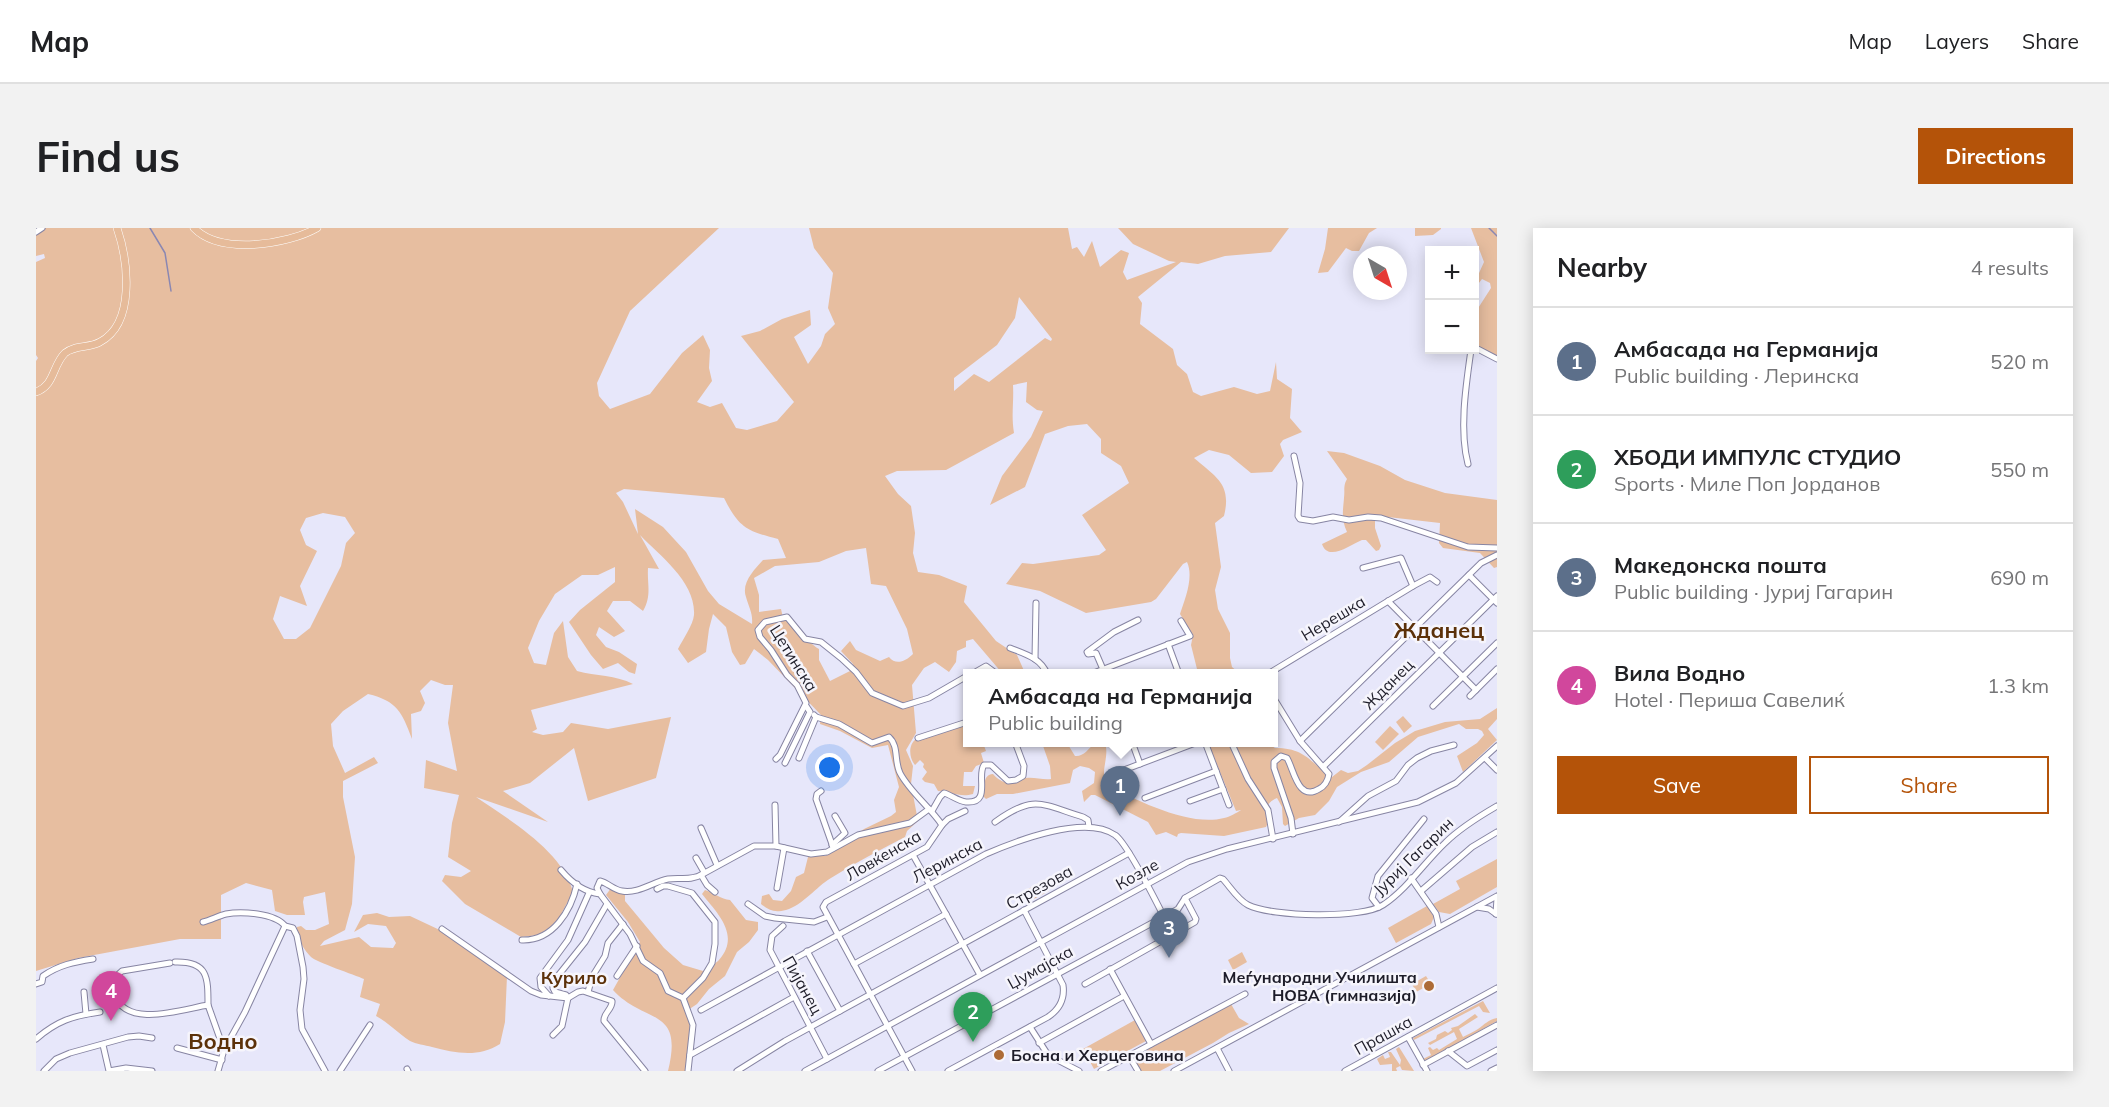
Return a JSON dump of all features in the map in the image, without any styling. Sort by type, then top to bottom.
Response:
[{"type":"main road","points":[[36,392],[50,383],[67,352],[103,341],[123,314],[125,263],[117,228]]},
{"type":"main road","points":[[194,228],[198,233],[213,240],[247,246],[302,235],[316,228]]},
{"type":"street","points":[[36,232],[42,228]]},
{"type":"street","points":[[1479,350],[1497,359]]},
{"type":"street","points":[[1468,464],[1464,446],[1464,424],[1471,354]]},
{"type":"street","points":[[1294,456],[1300,483],[1298,516],[1300,519],[1313,521],[1333,518],[1349,520],[1368,517],[1381,518],[1468,547],[1497,548]]},
{"type":"street","points":[[1300,741],[1481,563],[1497,555]]},
{"type":"street","name":"Нерешка","points":[[1363,568],[1401,558],[1413,586]]},
{"type":"street","points":[[1469,575],[1496,599]]},
{"type":"street","name":"Нерешка","points":[[1276,669],[1413,586],[1430,577],[1437,582]]},
{"type":"street","name":"Жданец","points":[[1324,766],[1496,599]]},
{"type":"street","points":[[1388,601],[1476,690]]},
{"type":"street","points":[[1035,659],[1036,603]]},
{"type":"street","name":"Цетинска","points":[[931,810],[900,773],[895,746],[889,737],[872,743],[839,724],[816,717],[808,709],[804,695],[760,637],[758,630],[765,621],[787,617],[805,639],[821,642],[841,658],[856,672],[872,693],[903,706],[929,698],[963,678]]},
{"type":"street","points":[[1103,669],[1096,653],[1088,654],[1088,652],[1114,632],[1138,620]]},
{"type":"street","points":[[1109,669],[1190,636],[1181,621]]},
{"type":"street","points":[[1168,644],[1177,669]]},
{"type":"street","points":[[1433,706],[1497,644]]},
{"type":"street","points":[[1010,648],[1042,663],[1045,669]]},
{"type":"street","points":[[1470,696],[1497,669]]},
{"type":"street","points":[[1278,705],[1300,741],[1329,774],[1321,788],[1311,791],[1298,785],[1286,757],[1280,757],[1274,762],[1291,818],[1293,834]]},
{"type":"street","name":"Цетинска","points":[[776,759],[795,722],[808,709]]},
{"type":"street","name":"Цетинска","points":[[785,763],[808,709]]},
{"type":"street","name":"Цетинска","points":[[799,758],[816,717]]},
{"type":"street","points":[[918,738],[963,724]]},
{"type":"street","points":[[1338,823],[1368,796],[1396,781],[1408,765],[1417,758],[1431,751],[1454,745]]},
{"type":"street","name":"Козле","points":[[805,1071],[1201,857],[1392,810],[1432,797],[1456,783],[1497,746]]},
{"type":"street","points":[[833,846],[858,836],[910,823],[931,810],[944,793],[965,802],[974,801],[982,791],[981,772],[984,765],[991,765],[1008,781],[1016,780],[1023,776],[1024,766],[1017,747]]},
{"type":"street","points":[[1134,747],[1140,764]]},
{"type":"street","points":[[1116,773],[1185,747]]},
{"type":"street","points":[[1207,747],[1229,805]]},
{"type":"street","points":[[1233,747],[1248,778],[1268,810],[1273,839]]},
{"type":"street","points":[[1485,758],[1497,770]]},
{"type":"street","points":[[1145,798],[1216,771]]},
{"type":"street","points":[[1190,801],[1223,789]]},
{"type":"street","points":[[821,791],[817,794],[816,799],[833,846]]},
{"type":"street","points":[[995,822],[1020,806],[1031,803],[1083,817],[1088,820],[1089,827]]},
{"type":"street","points":[[775,805],[776,846]]},
{"type":"street","name":"Јуриј Гагарин","points":[[1379,907],[1455,834],[1497,806]]},
{"type":"street","name":"Ловќенска","points":[[827,917],[823,907],[826,902],[930,845],[944,823],[931,810]]},
{"type":"street","points":[[944,823],[965,811]]},
{"type":"street","points":[[688,1071],[693,1025],[680,996],[670,992],[660,973],[643,961],[637,946],[623,924],[600,894],[597,888],[600,881],[619,890],[628,891],[663,880],[692,879],[754,846],[776,846],[811,854],[827,852],[845,833],[835,816]]},
{"type":"street","points":[[1379,907],[1372,898],[1378,876],[1424,819]]},
{"type":"street","name":"Леринска","points":[[701,1010],[986,854],[1018,841],[1044,834],[1089,827],[1104,829],[1117,836],[1129,853],[1173,935]]},
{"type":"street","points":[[701,828],[717,865]]},
{"type":"street","name":"Јуриј Гагарин","points":[[1421,891],[1457,858],[1497,832]]},
{"type":"street","points":[[777,888],[783,848]]},
{"type":"street","name":"Стрезова","points":[[737,1071],[869,994],[1129,853]]},
{"type":"street","points":[[913,855],[980,975]]},
{"type":"street","points":[[696,858],[707,885],[715,892]]},
{"type":"street","points":[[561,870],[569,880],[590,893],[600,894]]},
{"type":"street","name":"Џумајска","points":[[878,1071],[1178,909],[1185,898],[1220,878],[1242,902],[1263,911],[1322,914],[1363,912],[1379,907]]},
{"type":"street","points":[[1411,878],[1436,914],[1439,927]]},
{"type":"street","points":[[522,940],[536,938],[554,928],[572,902],[577,885]]},
{"type":"street","points":[[657,889],[668,886],[692,893],[715,922],[712,963],[699,983],[680,996]]},
{"type":"street","points":[[549,996],[541,987],[540,978],[568,940],[590,893]]},
{"type":"street","points":[[1174,1071],[1497,897],[1496,915]]},
{"type":"street","points":[[1085,984],[1197,920],[1185,898]]},
{"type":"street","points":[[1488,901],[1496,915]]},
{"type":"street","points":[[568,999],[566,995],[555,992],[553,982],[585,942],[607,904]]},
{"type":"street","points":[[748,904],[765,916],[776,918],[810,922],[827,917],[912,1071]]},
{"type":"street","points":[[1475,907],[1489,909],[1496,915]]},
{"type":"street","points":[[948,1071],[1052,1015],[1061,1004],[1064,987],[1024,910]]},
{"type":"street","points":[[203,922],[227,914],[264,915],[275,917],[285,926],[293,928],[302,956],[304,979],[300,1010],[302,1029],[325,1071]]},
{"type":"street","points":[[854,964],[946,914]]},
{"type":"street","points":[[1436,914],[1447,922]]},
{"type":"street","points":[[588,992],[592,977],[605,956],[608,943],[623,924]]},
{"type":"street","points":[[218,1071],[224,1050],[245,1012],[285,926]]},
{"type":"street","name":"Пијанец","points":[[783,926],[775,932],[769,946],[827,1059]]},
{"type":"street","points":[[442,929],[524,987],[541,995],[568,999],[580,991],[612,1001],[604,1021],[645,1071]]},
{"type":"street","points":[[617,976],[637,946]]},
{"type":"street","points":[[807,951],[840,1011]]},
{"type":"street","points":[[36,984],[42,982],[42,976],[53,969],[69,963],[93,959]]},
{"type":"street","points":[[208,1005],[141,1015],[129,1012],[117,1001],[113,985],[116,976],[122,971],[172,963],[191,963],[202,969],[208,980],[208,1005],[224,1050]]},
{"type":"street","points":[[1110,969],[1151,1044]]},
{"type":"street","name":"Прашка","points":[[1345,1071],[1497,990]]},
{"type":"street","points":[[84,992],[86,1014]]},
{"type":"street","points":[[1101,1071],[1245,994]]},
{"type":"street","points":[[1039,1043],[1124,996]]},
{"type":"street","points":[[690,1054],[794,997]]},
{"type":"street","points":[[553,1035],[562,1026],[568,999]]},
{"type":"street","points":[[36,1040],[56,1024],[73,1016],[100,1012]]},
{"type":"street","points":[[340,1071],[370,1025]]},
{"type":"street","points":[[1423,1065],[1497,1025]]},
{"type":"street","points":[[1029,1027],[1045,1052],[1054,1060],[1079,1071]]},
{"type":"street","points":[[44,1071],[63,1056],[128,1037],[152,1038]]},
{"type":"street","points":[[1408,1037],[1427,1071]]},
{"type":"street","points":[[103,1045],[109,1071],[126,1068],[152,1071]]},
{"type":"street","points":[[177,1048],[222,1060]]},
{"type":"street","points":[[1216,1048],[1229,1071]]},
{"type":"street","points":[[1448,1051],[1467,1066],[1497,1050]]},
{"type":"street","points":[[1129,1056],[1138,1071]]},
{"type":"street","points":[[1491,1071],[1497,1068]]},
{"type":"shaded area","points":[[36,228],[719,228],[630,311],[597,383],[599,396],[610,409],[650,394],[682,353],[703,335],[710,350],[709,368],[712,381],[697,402],[710,407],[722,403],[736,428],[747,430],[777,421],[794,402],[741,336],[760,331],[782,319],[810,310],[811,325],[794,337],[808,364],[821,346],[825,334],[835,324],[828,308],[833,273],[814,248],[809,228],[1068,228],[1072,249],[1077,247],[1084,257],[1092,241],[1100,267],[1121,250],[1129,253],[1123,272],[1127,280],[1176,262],[1133,244],[1118,228],[1289,228],[1271,252],[1225,256],[1198,264],[1181,262],[1138,297],[1142,303],[1140,324],[1173,349],[1177,365],[1187,374],[1193,392],[1201,396],[1234,387],[1257,394],[1270,391],[1276,362],[1277,379],[1292,389],[1290,418],[1302,432],[1283,440],[1280,444],[1284,456],[1272,472],[1251,473],[1229,455],[1209,450],[1194,458],[1215,476],[1226,496],[1224,516],[1215,523],[1221,567],[1215,590],[1218,609],[1230,633],[1230,658],[1234,669],[1197,669],[1191,645],[1193,635],[1180,614],[1190,574],[1187,562],[1151,602],[1086,613],[1040,591],[1006,584],[1022,563],[1033,564],[1099,555],[1106,550],[1082,515],[1129,483],[1121,466],[1101,453],[1101,439],[1087,424],[1068,426],[1045,434],[1025,487],[990,505],[1002,476],[1031,437],[1043,411],[1037,410],[1026,402],[1027,382],[1013,385],[1014,433],[946,470],[897,471],[885,476],[898,494],[911,506],[915,533],[913,553],[918,572],[939,575],[967,586],[964,602],[996,641],[1017,655],[1023,669],[999,669],[973,639],[966,641],[966,647],[957,651],[956,662],[949,672],[935,662],[924,668],[912,685],[916,733],[906,750],[913,766],[911,784],[918,821],[907,831],[905,837],[831,878],[798,904],[786,910],[772,911],[761,904],[762,896],[769,894],[773,900],[782,901],[791,891],[796,877],[804,873],[808,857],[811,855],[825,856],[864,829],[896,812],[894,800],[899,787],[888,745],[872,748],[840,731],[820,724],[821,715],[768,660],[754,649],[745,664],[740,665],[732,652],[726,627],[713,614],[706,652],[688,663],[678,649],[690,628],[694,615],[689,592],[675,570],[640,535],[659,569],[648,568],[646,605],[643,611],[630,601],[613,601],[607,611],[625,631],[614,637],[599,627],[596,635],[606,647],[619,652],[637,664],[635,674],[618,663],[603,669],[569,622],[580,610],[615,582],[615,567],[598,575],[582,575],[555,594],[539,621],[528,648],[534,663],[546,665],[554,633],[563,621],[568,657],[577,671],[613,677],[633,684],[531,710],[537,729],[532,732],[543,735],[563,732],[571,723],[608,729],[671,717],[656,778],[588,801],[574,748],[530,783],[503,791],[548,822],[476,797],[533,837],[558,863],[567,877],[573,892],[559,918],[538,935],[521,937],[465,904],[442,881],[445,875],[461,877],[471,871],[448,857],[452,823],[459,795],[424,788],[426,760],[457,771],[448,723],[453,685],[431,680],[420,691],[425,703],[421,711],[411,714],[412,739],[397,709],[386,700],[368,694],[343,711],[331,724],[333,746],[345,773],[374,757],[378,763],[343,781],[343,797],[355,857],[352,904],[345,930],[324,941],[320,946],[359,937],[371,947],[393,948],[396,943],[386,926],[368,924],[354,932],[363,915],[377,913],[389,917],[410,916],[444,932],[507,976],[505,1022],[500,1044],[475,1053],[458,1052],[410,1041],[376,1016],[380,1004],[360,997],[364,979],[320,962],[308,954],[299,939],[297,927],[315,930],[329,924],[325,892],[304,897],[305,915],[287,915],[275,911],[272,890],[246,883],[221,895],[221,939],[180,939],[78,958],[36,971],[36,361],[38,358],[36,355],[36,262],[45,258],[44,254],[36,256]],"holes":[[[1019,297],[1052,339],[1051,341],[1045,338],[989,382],[974,374],[954,391],[954,378],[997,345],[1015,318]],[[624,489],[724,498],[734,516],[745,527],[778,539],[786,558],[763,560],[749,577],[745,587],[752,624],[719,604],[708,591],[686,552],[663,527],[635,509],[638,534],[623,502],[616,493]],[[323,513],[345,517],[355,533],[346,543],[341,566],[310,628],[296,639],[284,639],[273,619],[280,596],[307,606],[300,586],[317,551],[306,545],[300,530],[306,518]],[[866,548],[871,584],[886,586],[907,629],[913,654],[901,662],[889,657],[880,661],[856,650],[850,641],[841,651],[853,664],[854,669],[830,681],[819,660],[819,649],[793,624],[783,618],[781,609],[759,612],[759,595],[754,578],[775,566],[819,562],[846,551]]]},
{"type":"shaded area","points":[[1328,228],[1377,228],[1369,233],[1362,246],[1353,246],[1353,251],[1346,248],[1328,272],[1318,273]]},
{"type":"shaded area","points":[[1415,228],[1441,229],[1433,235],[1415,236]]},
{"type":"shaded area","points":[[1471,228],[1497,228],[1497,359],[1479,349],[1479,307],[1491,288],[1490,283],[1482,279],[1479,283],[1479,273],[1484,262]]},
{"type":"shaded area","points":[[1327,451],[1344,453],[1380,466],[1405,480],[1445,493],[1497,500],[1497,567],[1494,568],[1480,553],[1443,548],[1439,543],[1440,523],[1379,516],[1375,520],[1375,528],[1381,546],[1379,550],[1376,551],[1366,540],[1362,540],[1340,551],[1329,552],[1322,544],[1347,532],[1343,515],[1347,479]]},
{"type":"shaded area","points":[[1497,708],[1497,719],[1488,729],[1497,740],[1463,772],[1457,756],[1477,743],[1484,735],[1478,729],[1466,729],[1459,724],[1418,737],[1389,762],[1361,772],[1337,787],[1329,801],[1315,815],[1299,818],[1285,826],[1282,807],[1277,798],[1267,807],[1266,827],[1224,836],[1181,833],[1177,837],[1166,832],[1156,835],[1148,822],[1095,795],[1091,795],[1084,802],[1082,791],[1094,783],[1095,772],[1080,766],[1073,770],[1070,783],[1013,794],[997,794],[986,799],[982,795],[987,776],[993,774],[1005,782],[1029,778],[1051,779],[1050,766],[1043,747],[1069,747],[1075,756],[1078,756],[1091,747],[1106,747],[1104,775],[1107,785],[1149,805],[1180,816],[1210,820],[1224,818],[1241,810],[1236,811],[1210,747],[1274,747],[1294,750],[1332,777],[1341,770],[1348,773],[1358,771],[1415,731],[1445,722],[1480,719]]},
{"type":"shaded area","points":[[1403,716],[1412,726],[1404,733],[1396,722]]},
{"type":"shaded area","points":[[963,723],[963,747],[984,747],[986,751],[981,753],[984,763],[976,766],[972,772],[964,772],[963,786],[975,786],[973,794],[963,795],[938,791],[934,784],[922,779],[927,772],[923,767],[924,764],[920,760],[915,765],[910,752],[913,742],[920,737]]},
{"type":"shaded area","points":[[1390,726],[1399,734],[1383,750],[1375,742]]},
{"type":"shaded area","points":[[1497,859],[1497,887],[1450,914],[1439,912],[1433,904],[1460,889],[1456,881]]},
{"type":"shaded area","points":[[1044,880],[1049,891],[1028,902],[1023,892]]},
{"type":"shaded area","points":[[611,888],[625,891],[625,901],[664,948],[683,965],[703,971],[719,960],[728,942],[720,917],[702,894],[705,890],[730,900],[746,920],[758,922],[758,930],[737,952],[725,976],[688,1010],[690,1027],[686,1071],[668,1071],[672,1050],[671,1036],[666,1026],[658,1019],[625,1001],[613,990],[640,942],[628,922],[606,895]]},
{"type":"shaded area","points":[[1427,906],[1434,917],[1431,924],[1396,943],[1388,928]]},
{"type":"shaded area","points":[[1242,952],[1247,962],[1233,970],[1228,960]]},
{"type":"shaded area","points":[[1426,976],[1431,984],[1416,992],[1412,984]]},
{"type":"shaded area","points":[[1483,1001],[1490,1013],[1483,1012],[1479,1006],[1414,1040],[1413,1038]]},
{"type":"shaded area","points":[[1231,1004],[1239,1018],[1249,1024],[1160,1071],[1141,1071],[1136,1062],[1138,1055]]},
{"type":"shaded area","points":[[1475,1014],[1478,1017],[1459,1029],[1463,1037],[1491,1020],[1497,1018],[1497,1021],[1426,1061],[1423,1059],[1431,1055],[1428,1048],[1439,1050],[1457,1039],[1454,1032],[1430,1045],[1428,1043],[1436,1039],[1437,1035],[1445,1031],[1448,1033],[1452,1030],[1451,1028]]},
{"type":"shaded area","points":[[1135,1020],[1146,1041],[1094,1069],[1083,1049]]},
{"type":"shaded area","points":[[1399,1047],[1414,1071],[1402,1070],[1400,1066],[1396,1068],[1397,1071],[1392,1071],[1392,1064],[1380,1065],[1377,1059],[1383,1055],[1385,1059],[1390,1057],[1388,1052],[1391,1052],[1400,1065],[1401,1060],[1396,1049]]},
{"type":"waterway","points":[[150,228],[165,253],[171,291]]},
{"type":"waterway","points":[[1489,228],[1497,236]]},
{"type":"place","name":"Амбасада на Германија","points":[[1120,816]]},
{"type":"place","name":"Македонска пошта","points":[[1169,958]]},
{"type":"place","name":"Меѓународни Училишта НОВА (гимназија)","points":[[1429,986]]},
{"type":"place","name":"Вила Водно","points":[[111,1021]]},
{"type":"place","name":"ХБОДИ ИМПУЛС СТУДИО","points":[[973,1042]]},
{"type":"place","name":"Босна и Херцеговина","points":[[999,1055]]},
{"type":"district","name":"Жданец","points":[[1439,630]]},
{"type":"district","name":"Курило","points":[[574,977]]},
{"type":"district","name":"Водно","points":[[223,1041]]}]
